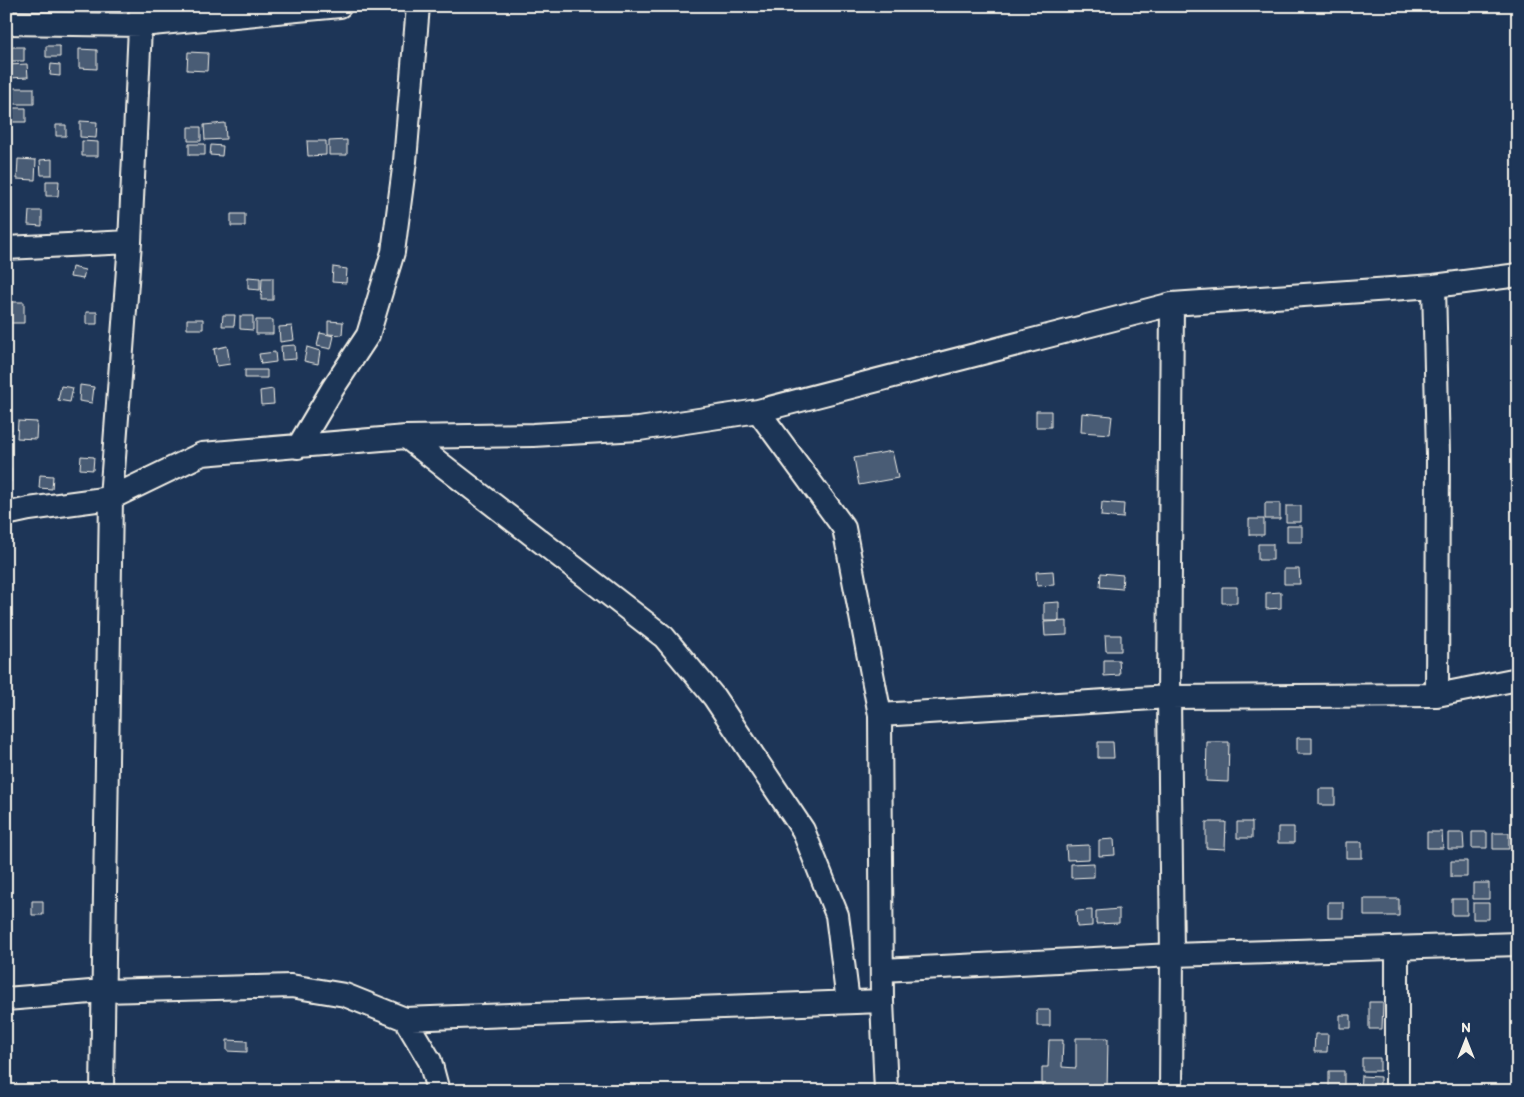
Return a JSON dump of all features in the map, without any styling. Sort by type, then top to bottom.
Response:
[{"type":"street","points":[[6,23],[340,6]]},
{"type":"street","points":[[298,447],[333,388],[368,335],[393,252],[405,161],[418,6]]},
{"type":"street","points":[[102,1091],[111,498],[130,242],[141,16]]},
{"type":"street","points":[[6,248],[130,242]]},
{"type":"street","points":[[6,514],[111,498],[202,454],[406,438],[533,435],[639,429],[758,411],[1172,304],[1434,286],[1518,275]]},
{"type":"street","points":[[1434,286],[1438,454],[1438,695]]},
{"type":"street","points":[[1171,1091],[1170,697],[1172,304]]},
{"type":"street","points":[[758,411],[844,528],[880,715],[882,1001],[886,1091]]},
{"type":"street","points":[[406,438],[664,637],[714,697],[803,830],[837,915],[848,1002]]},
{"type":"street","points":[[880,715],[1170,697],[1438,695],[1518,679]]},
{"type":"street","points":[[882,970],[1172,954],[1518,944]]},
{"type":"street","points":[[1397,948],[1397,1091]]},
{"type":"street","points":[[6,999],[103,991],[292,986],[345,995],[405,1019],[882,1001]]},
{"type":"street","points":[[405,1019],[430,1061],[438,1091]]},
{"type":"building","points":[[46,46],[60,46],[60,57],[46,57]]},
{"type":"building","points":[[9,47],[24,47],[24,61],[9,61]]},
{"type":"building","points":[[79,49],[97,50],[97,69],[79,68]]},
{"type":"building","points":[[188,52],[208,53],[207,71],[187,70]]},
{"type":"building","points":[[27,64],[28,77],[9,78],[8,65]]},
{"type":"building","points":[[51,64],[60,65],[60,76],[50,75]]},
{"type":"building","points":[[12,88],[34,88],[34,104],[12,104]]},
{"type":"building","points":[[13,108],[26,108],[26,122],[12,122]]},
{"type":"building","points":[[80,121],[97,122],[96,138],[80,137]]},
{"type":"building","points":[[225,123],[226,139],[205,140],[204,125]]},
{"type":"building","points":[[56,125],[66,125],[66,136],[56,136]]},
{"type":"building","points":[[188,127],[201,127],[201,141],[188,141]]},
{"type":"building","points":[[7,134],[8,150],[6,150]]},
{"type":"building","points":[[347,140],[347,155],[329,155],[329,141]]},
{"type":"building","points":[[82,141],[98,142],[98,156],[82,156]]},
{"type":"building","points":[[307,141],[326,141],[326,155],[308,156]]},
{"type":"building","points":[[189,144],[205,144],[205,155],[189,155]]},
{"type":"building","points":[[211,145],[223,146],[222,156],[210,155]]},
{"type":"building","points":[[18,159],[36,160],[35,180],[17,179]]},
{"type":"building","points":[[52,159],[52,175],[41,175],[40,160]]},
{"type":"building","points":[[6,173],[10,173],[10,185],[6,185]]},
{"type":"building","points":[[46,181],[59,181],[58,196],[46,196]]},
{"type":"building","points":[[29,211],[42,211],[42,226],[28,225]]},
{"type":"building","points":[[231,214],[245,214],[245,226],[231,226]]},
{"type":"building","points":[[72,267],[85,270],[83,279],[70,277]]},
{"type":"building","points":[[333,267],[347,269],[346,283],[332,282]]},
{"type":"building","points":[[248,277],[260,278],[260,290],[248,289]]},
{"type":"building","points":[[262,278],[273,278],[273,300],[261,300]]},
{"type":"building","points":[[8,302],[24,302],[24,323],[9,323]]},
{"type":"building","points":[[86,312],[97,312],[97,324],[86,324]]},
{"type":"building","points":[[223,315],[235,315],[234,326],[222,326]]},
{"type":"building","points":[[240,316],[253,316],[253,330],[240,329]]},
{"type":"building","points":[[187,319],[203,319],[203,329],[187,329]]},
{"type":"building","points":[[256,320],[273,320],[273,334],[256,334]]},
{"type":"building","points":[[328,321],[343,322],[342,335],[328,334]]},
{"type":"building","points":[[292,326],[294,340],[280,342],[279,327]]},
{"type":"building","points":[[320,333],[334,336],[331,349],[317,346]]},
{"type":"building","points":[[295,345],[296,359],[282,360],[281,346]]},
{"type":"building","points":[[227,346],[230,364],[217,366],[214,349]]},
{"type":"building","points":[[307,347],[320,351],[318,364],[304,361]]},
{"type":"building","points":[[275,352],[276,362],[261,364],[259,354]]},
{"type":"building","points":[[245,370],[267,370],[267,378],[245,378]]},
{"type":"building","points":[[80,385],[94,387],[92,403],[79,401]]},
{"type":"building","points":[[61,386],[73,388],[70,402],[58,400]]},
{"type":"building","points":[[273,389],[274,404],[261,405],[260,391]]},
{"type":"building","points":[[6,399],[10,399],[12,430],[6,430]]},
{"type":"building","points":[[1036,411],[1051,411],[1051,427],[1036,427]]},
{"type":"building","points":[[1082,413],[1112,416],[1110,434],[1081,432]]},
{"type":"building","points":[[18,421],[37,422],[36,439],[17,438]]},
{"type":"building","points":[[892,451],[898,478],[859,485],[854,458]]},
{"type":"building","points":[[81,456],[94,457],[93,470],[80,469]]},
{"type":"building","points":[[6,468],[11,468],[11,482],[6,482]]},
{"type":"building","points":[[40,475],[53,476],[52,489],[39,488]]},
{"type":"building","points":[[1102,502],[1124,504],[1123,518],[1101,516]]},
{"type":"building","points":[[1265,503],[1280,503],[1280,519],[1265,519]]},
{"type":"building","points":[[1286,506],[1301,506],[1301,522],[1286,522]]},
{"type":"building","points":[[1249,519],[1264,519],[1264,535],[1249,535]]},
{"type":"building","points":[[1287,526],[1302,526],[1302,542],[1287,542]]},
{"type":"building","points":[[1258,544],[1273,544],[1273,560],[1258,560]]},
{"type":"building","points":[[1284,569],[1299,569],[1300,584],[1284,584]]},
{"type":"building","points":[[1053,571],[1054,585],[1037,586],[1036,572]]},
{"type":"building","points":[[1101,573],[1123,575],[1122,589],[1100,587]]},
{"type":"building","points":[[1222,587],[1237,587],[1237,603],[1222,603]]},
{"type":"building","points":[[1281,592],[1281,608],[1266,609],[1266,593]]},
{"type":"building","points":[[1059,602],[1059,621],[1044,621],[1044,603]]},
{"type":"building","points":[[1067,621],[1067,635],[1045,636],[1044,622]]},
{"type":"building","points":[[1105,635],[1121,635],[1121,651],[1106,651]]},
{"type":"building","points":[[6,638],[10,638],[10,653],[6,653]]},
{"type":"building","points":[[1104,660],[1119,660],[1120,675],[1104,676]]},
{"type":"building","points":[[1297,738],[1312,738],[1312,754],[1297,754]]},
{"type":"building","points":[[1098,742],[1113,742],[1114,758],[1098,758]]},
{"type":"building","points":[[1207,742],[1229,742],[1228,782],[1206,781]]},
{"type":"building","points":[[1319,789],[1335,789],[1335,805],[1319,805]]},
{"type":"building","points":[[1206,822],[1226,822],[1225,849],[1206,848]]},
{"type":"building","points":[[1237,822],[1252,822],[1252,838],[1237,838]]},
{"type":"building","points":[[1278,827],[1294,827],[1294,843],[1278,843]]},
{"type":"building","points":[[1427,832],[1442,832],[1443,848],[1427,848]]},
{"type":"building","points":[[1472,832],[1487,832],[1487,848],[1472,848]]},
{"type":"building","points":[[1448,833],[1463,833],[1464,849],[1448,849]]},
{"type":"building","points":[[1493,833],[1509,833],[1509,849],[1493,849]]},
{"type":"building","points":[[1114,839],[1115,855],[1099,856],[1099,840]]},
{"type":"building","points":[[1346,842],[1362,842],[1362,858],[1346,858]]},
{"type":"building","points":[[1089,845],[1089,859],[1067,860],[1066,846]]},
{"type":"building","points":[[1451,861],[1467,861],[1467,877],[1451,877]]},
{"type":"building","points":[[1094,863],[1094,877],[1071,878],[1071,864]]},
{"type":"building","points":[[1473,883],[1489,883],[1489,899],[1473,899]]},
{"type":"building","points":[[1364,899],[1399,899],[1399,916],[1364,916]]},
{"type":"building","points":[[1452,899],[1467,899],[1467,915],[1452,915]]},
{"type":"building","points":[[32,901],[43,901],[43,915],[32,915]]},
{"type":"building","points":[[1328,902],[1343,902],[1343,918],[1328,918]]},
{"type":"building","points":[[1473,903],[1489,903],[1489,919],[1473,919]]},
{"type":"building","points":[[1119,909],[1119,923],[1096,924],[1096,911]]},
{"type":"building","points":[[1092,910],[1092,926],[1077,927],[1076,911]]},
{"type":"building","points":[[1369,1002],[1383,1002],[1382,1029],[1369,1029]]},
{"type":"building","points":[[1037,1010],[1050,1010],[1050,1026],[1037,1026]]},
{"type":"building","points":[[1340,1015],[1351,1015],[1351,1028],[1340,1028]]},
{"type":"building","points":[[1315,1034],[1328,1034],[1327,1052],[1314,1052]]},
{"type":"building","points":[[1076,1038],[1108,1038],[1107,1091],[1042,1091],[1042,1067],[1048,1067],[1049,1040],[1063,1040],[1062,1067],[1076,1068]]},
{"type":"building","points":[[227,1040],[247,1041],[247,1052],[227,1051]]},
{"type":"building","points":[[1362,1058],[1380,1058],[1380,1071],[1362,1071]]},
{"type":"building","points":[[1515,1060],[1518,1060],[1518,1080],[1514,1080]]},
{"type":"building","points":[[1329,1071],[1344,1071],[1344,1089],[1329,1089]]},
{"type":"building","points":[[1361,1076],[1380,1077],[1380,1091],[1360,1091]]},
{"type":"building","points":[[1301,1083],[1318,1083],[1318,1091],[1301,1091]]},
{"type":"building","points":[[1276,1086],[1290,1086],[1290,1091],[1276,1091]]},
{"type":"building","points":[[1476,1087],[1493,1087],[1493,1091],[1476,1091]]},
{"type":"building","points":[[1260,1088],[1270,1089],[1270,1091],[1260,1091]]}]
